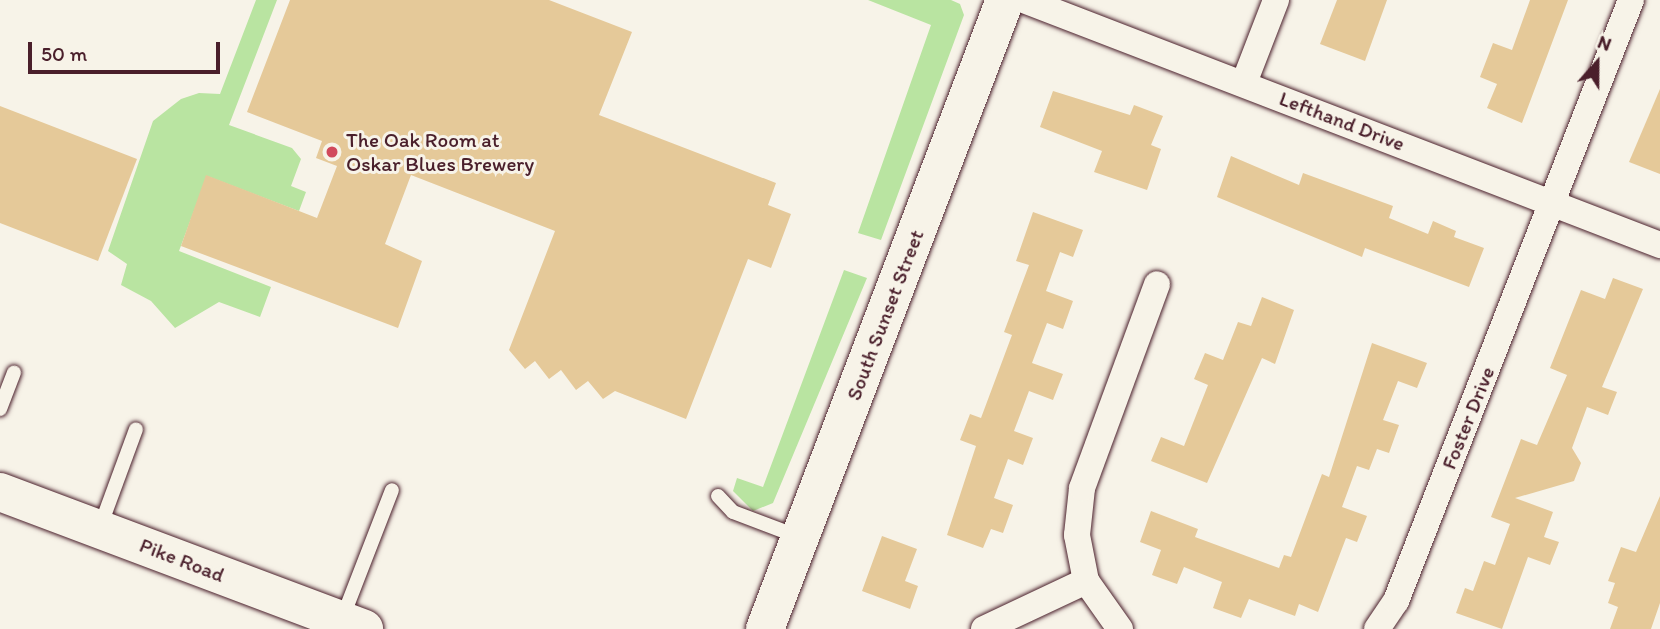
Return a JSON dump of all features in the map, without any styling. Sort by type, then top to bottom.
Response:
[{"type":"street","name":"South Sunset Street","points":[[765,629],[1005,0]]},
{"type":"street","name":"Lefthand Drive","points":[[1024,0],[1660,245]]},
{"type":"street","points":[[1244,83],[1276,0]]},
{"type":"street","name":"Foster Drive","points":[[1377,629],[1396,601],[1631,0]]},
{"type":"street","points":[[1120,629],[1086,582],[1077,535],[1082,488],[1157,284]]},
{"type":"street","name":"Pike Road","points":[[0,492],[353,624]]},
{"type":"street","points":[[984,629],[1086,582]]},
{"type":"lane","points":[[0,409],[14,373]]},
{"type":"lane","points":[[100,528],[136,429]]},
{"type":"lane","points":[[353,624],[392,490]]},
{"type":"lane","points":[[718,496],[733,512],[800,537]]},
{"type":"green space","points":[[256,0],[277,0],[229,125],[292,148],[301,159],[291,186],[306,192],[299,211],[207,176],[179,251],[271,287],[260,317],[219,302],[175,328],[151,301],[121,285],[127,264],[108,251],[153,121],[181,99],[199,93],[220,94]]},
{"type":"green space","points":[[868,0],[951,0],[960,4],[964,15],[881,240],[858,233],[931,25]]},
{"type":"green space","points":[[844,270],[867,278],[773,503],[753,511],[733,491],[737,478],[763,487]]},
{"type":"building","points":[[290,0],[549,0],[632,32],[599,115],[776,183],[768,205],[791,214],[771,268],[748,259],[686,419],[615,391],[603,399],[588,381],[576,390],[561,370],[549,379],[535,361],[525,369],[509,350],[555,231],[411,175],[385,244],[422,261],[398,328],[181,246],[206,175],[317,218],[337,166],[316,158],[322,141],[247,112]]},
{"type":"building","points":[[1337,0],[1387,0],[1365,61],[1320,44]]},
{"type":"building","points":[[1530,0],[1568,0],[1522,123],[1487,108],[1497,84],[1480,77],[1493,43],[1512,50]]},
{"type":"building","points":[[1660,89],[1660,174],[1629,162]]},
{"type":"building","points":[[1053,91],[1130,115],[1134,105],[1163,116],[1151,145],[1161,149],[1147,190],[1094,172],[1102,151],[1040,127]]},
{"type":"building","points":[[0,106],[137,159],[98,261],[0,223]]},
{"type":"building","points":[[1231,156],[1299,185],[1303,173],[1393,206],[1389,218],[1428,234],[1433,221],[1456,231],[1454,237],[1484,248],[1469,287],[1365,248],[1362,257],[1217,197]]},
{"type":"building","points":[[1033,212],[1083,230],[1073,257],[1060,252],[1046,291],[1073,301],[1063,329],[1047,323],[1032,363],[1063,374],[1053,400],[1029,391],[1014,431],[1033,438],[1023,465],[1008,459],[994,498],[1013,505],[1003,533],[991,529],[983,548],[947,535],[976,446],[960,440],[970,414],[981,418],[1012,335],[1004,332],[1029,265],[1016,261]]},
{"type":"building","points":[[1613,278],[1643,289],[1602,387],[1617,392],[1608,415],[1587,407],[1572,448],[1581,463],[1574,481],[1515,498],[1553,512],[1544,537],[1559,542],[1550,565],[1528,557],[1502,629],[1456,613],[1465,588],[1473,591],[1484,561],[1495,565],[1510,524],[1491,517],[1521,439],[1537,445],[1567,375],[1550,368],[1581,290],[1605,299]]},
{"type":"building","points":[[1262,297],[1294,310],[1275,364],[1262,358],[1207,483],[1151,461],[1161,437],[1184,446],[1208,385],[1194,379],[1205,353],[1223,360],[1238,322],[1251,326]]},
{"type":"building","points":[[1372,343],[1427,363],[1417,388],[1398,381],[1383,420],[1399,425],[1389,453],[1377,449],[1369,470],[1357,466],[1342,507],[1367,516],[1357,542],[1346,538],[1318,612],[1299,604],[1295,616],[1249,599],[1241,618],[1213,608],[1222,582],[1184,567],[1177,584],[1152,575],[1161,550],[1140,542],[1151,511],[1198,529],[1195,537],[1279,568],[1284,555],[1291,557],[1322,474],[1329,477]]},
{"type":"building","points":[[1660,496],[1660,603],[1651,629],[1610,629],[1618,607],[1608,603],[1615,583],[1608,581],[1621,547],[1636,552]]},
{"type":"building","points":[[882,536],[917,549],[905,581],[918,586],[910,609],[862,591]]},
{"type":"place","name":"The Oak Room at Oskar Blues Brewery","points":[[332,152]]}]
